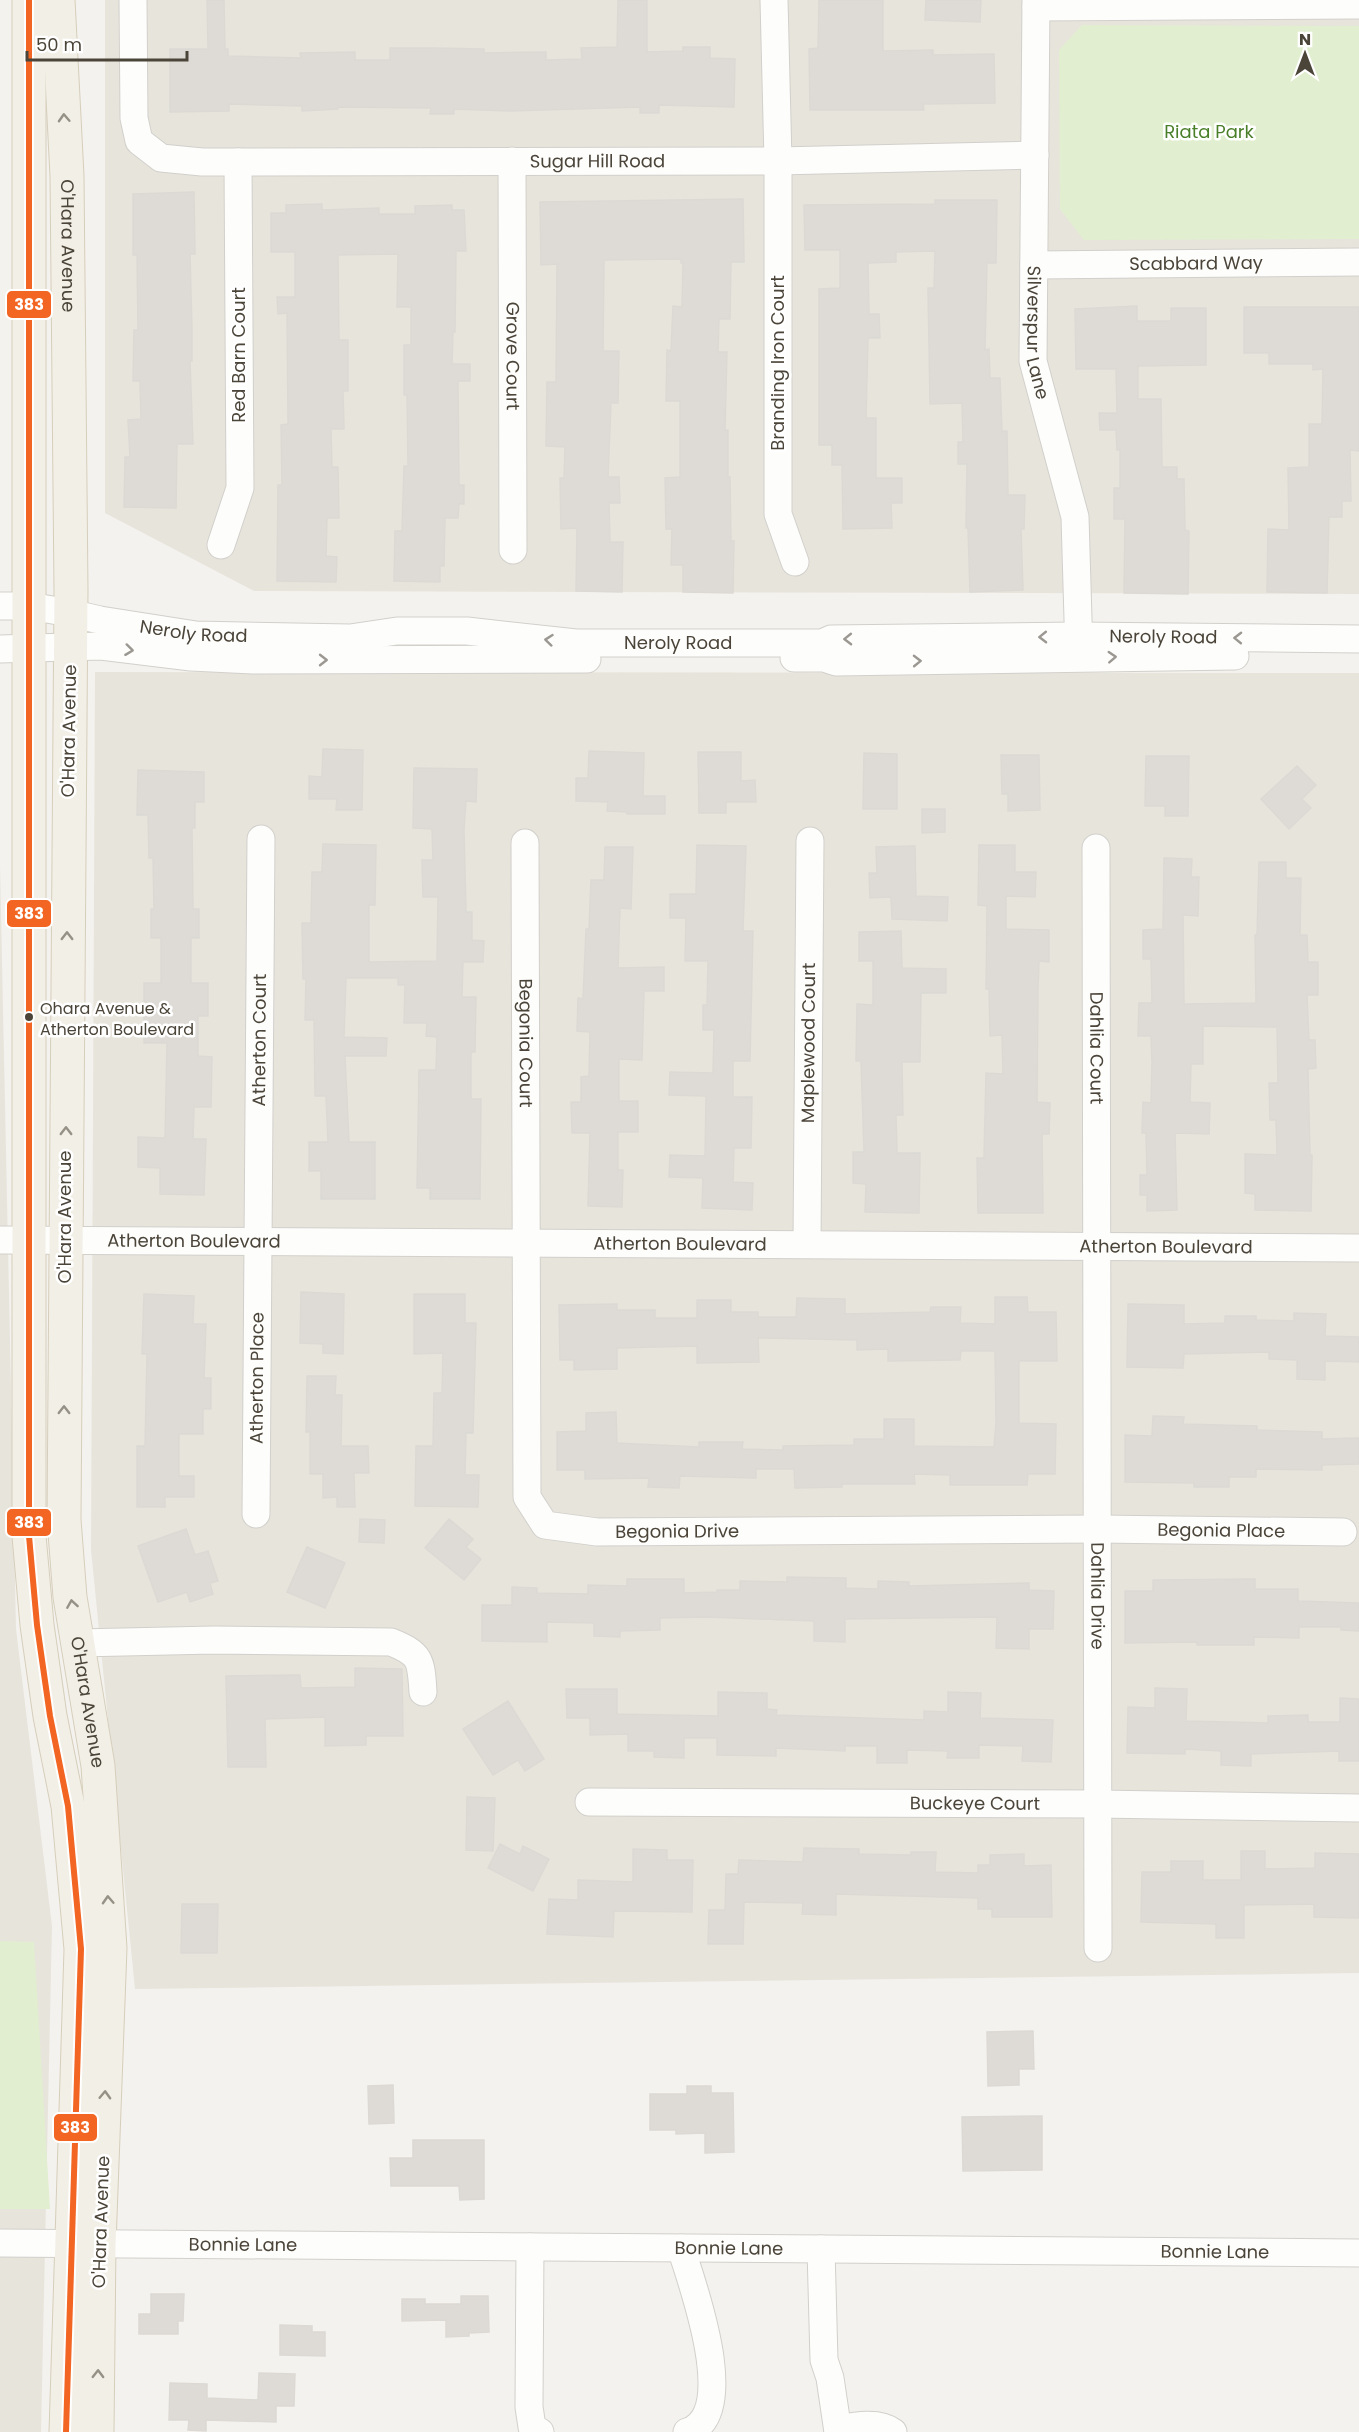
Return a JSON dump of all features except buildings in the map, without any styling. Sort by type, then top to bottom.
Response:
[{"type":"main road","name":"O'Hara Avenue","points":[[29,0],[14,606],[15,1240],[29,1536],[37,1625],[68,1806],[81,1949],[85,2243],[97,2432]]},
{"type":"main road","name":"O'Hara Avenue","points":[[58,0],[67,176],[71,648],[64,1520],[70,1597],[98,1766],[110,1948],[85,2243],[66,2432]]},
{"type":"street","name":"Sugar Hill Road","points":[[133,0],[135,118],[139,141],[161,158],[202,162],[238,162],[778,160],[1035,155]]},
{"type":"street","name":"Branding Iron Court","points":[[774,0],[778,160],[778,514],[795,562]]},
{"type":"street","points":[[1036,4],[1359,5]]},
{"type":"street","name":"Silverspur Lane","points":[[1036,4],[1033,362],[1075,517],[1079,648]]},
{"type":"street","name":"Grove Court","points":[[512,161],[513,550]]},
{"type":"street","name":"Red Barn Court","points":[[221,545],[240,488],[238,162]]},
{"type":"street","name":"Scabbard Way","points":[[1034,265],[1359,262]]},
{"type":"street","name":"Neroly Road","points":[[14,606],[70,612],[100,620],[196,634],[269,637],[350,638],[397,631],[467,631],[576,643],[822,643],[831,639],[1079,648],[1131,657],[1359,656]]},
{"type":"street","name":"Neroly Road","points":[[14,649],[101,646],[191,657],[253,660],[824,658],[836,662],[1079,648],[1359,639]]},
{"type":"street","name":"Atherton Court","points":[[256,1240],[261,839]]},
{"type":"street","name":"Maplewood Court","points":[[807,1244],[810,841]]},
{"type":"street","name":"Begonia Court","points":[[525,843],[527,1242]]},
{"type":"street","name":"Dahlia Court","points":[[1096,848],[1098,1246]]},
{"type":"street","name":"Atherton Boulevard","points":[[15,1240],[1359,1248]]},
{"type":"street","name":"Atherton Place","points":[[256,1240],[256,1514]]},
{"type":"street","name":"Begonia Drive","points":[[527,1242],[527,1497],[545,1525],[597,1532],[1098,1529]]},
{"type":"street","name":"Dahlia Drive","points":[[1098,1246],[1098,1948]]},
{"type":"street","name":"Begonia Place","points":[[1098,1529],[1343,1532]]},
{"type":"street","points":[[78,1643],[214,1640],[391,1641],[410,1650],[421,1663],[423,1692]]},
{"type":"street","name":"Buckeye Court","points":[[589,1802],[1098,1804],[1359,1808]]},
{"type":"street","name":"Bonnie Lane","points":[[0,2243],[1359,2253]]},
{"type":"street","points":[[530,2247],[530,2407],[532,2427],[540,2432]]},
{"type":"street","points":[[681,2248],[708,2342],[713,2392],[708,2410],[695,2429],[687,2432]]},
{"type":"street","points":[[821,2249],[824,2360],[830,2378],[838,2430],[855,2426],[886,2427],[893,2432]]},
{"type":"shaded area","points":[[105,0],[1359,0],[1359,594],[254,591],[105,513]]},
{"type":"shaded area","points":[[95,672],[1359,673],[1359,1973],[135,1989],[91,1550]]},
{"type":"shaded area","points":[[0,865],[16,1629],[52,1926],[41,2432],[0,2432]]},
{"type":"green space","name":"Riata Park","points":[[1082,25],[1359,26],[1359,239],[1084,240],[1060,209],[1059,50]]},
{"type":"green space","points":[[0,1941],[34,1942],[50,2209],[0,2209]]},
{"type":"transit line","name":"383","points":[[29,0],[29,1536],[37,1625],[50,1716],[68,1806],[81,1949],[66,2432]]},
{"type":"place","name":"Ohara Avenue & Atherton Boulevard","points":[[29,1017]]}]
